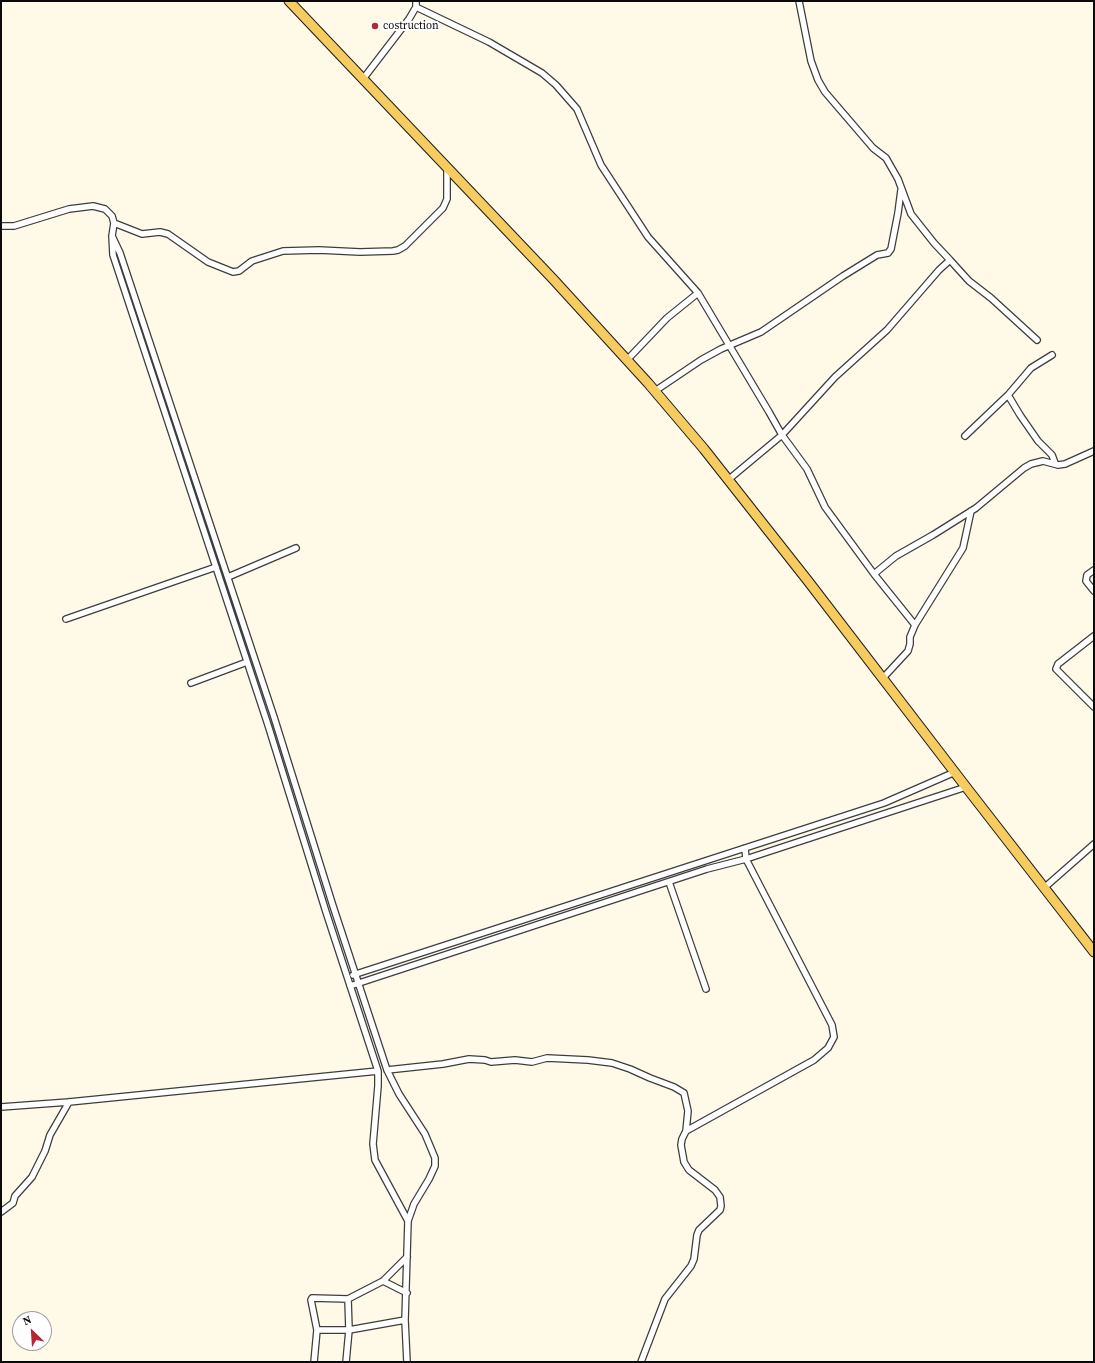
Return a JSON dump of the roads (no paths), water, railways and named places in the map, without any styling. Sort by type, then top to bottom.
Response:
[{"type":"main road","points":[[288,1],[553,279],[655,392],[728,480],[808,581],[1094,952]]},
{"type":"street","points":[[799,1],[811,61],[818,80],[825,92],[873,148],[886,158],[898,178],[911,214],[934,243],[969,280],[1037,340]]},
{"type":"street","points":[[363,79],[409,19],[416,4],[489,42],[542,73],[556,85],[577,109],[601,165],[648,237],[698,293],[782,435],[806,469],[825,507],[874,574],[914,625]]},
{"type":"street","points":[[114,223],[142,234],[160,232],[168,234],[208,262],[232,272],[238,271],[252,261],[283,251],[393,251],[405,246],[443,208],[447,199],[447,167]]},
{"type":"street","points":[[655,392],[701,360],[730,345],[761,332],[843,276],[877,255],[888,252],[891,249],[901,188]]},
{"type":"street","points":[[1,226],[21,224],[68,210],[93,206],[105,209],[110,213],[114,223],[112,236],[113,255],[247,662],[378,1071],[374,1123],[374,1154],[382,1175],[408,1221]]},
{"type":"street","points":[[112,236],[120,253],[228,577],[387,1070],[399,1094],[425,1134],[435,1158],[435,1166],[414,1204],[408,1221],[405,1320],[407,1362]]},
{"type":"street","points":[[728,480],[782,435],[835,377],[887,330],[934,275],[950,260]]},
{"type":"street","points":[[627,360],[667,318],[698,293]]},
{"type":"street","points":[[965,436],[1008,395],[1031,368],[1052,355]]},
{"type":"street","points":[[1008,395],[1038,441],[1052,455],[1055,463]]},
{"type":"street","points":[[874,574],[896,556],[982,504],[1024,468],[1031,464],[1043,461],[1058,465],[1065,464],[1094,451]]},
{"type":"street","points":[[883,678],[908,651],[914,625],[963,548],[971,511]]},
{"type":"street","points":[[228,577],[296,548]]},
{"type":"street","points":[[66,619],[216,567]]},
{"type":"street","points":[[1094,570],[1087,575],[1086,581],[1094,591]]},
{"type":"street","points":[[1094,636],[1058,664],[1056,669],[1094,707]]},
{"type":"street","points":[[192,683],[247,662]]},
{"type":"street","points":[[347,976],[884,803],[955,772]]},
{"type":"street","points":[[350,986],[707,869],[746,859],[966,787]]},
{"type":"street","points":[[1044,888],[1094,844]]},
{"type":"street","points":[[686,1131],[814,1060],[828,1048],[834,1036],[832,1025],[746,859],[746,848]]},
{"type":"street","points":[[669,882],[706,989]]},
{"type":"street","points":[[387,1070],[443,1064],[469,1059],[491,1062],[515,1060],[528,1062],[547,1058],[588,1060],[612,1063],[630,1069],[681,1091],[685,1095],[688,1111],[686,1131],[681,1145],[684,1162],[689,1170],[715,1190],[720,1197],[721,1206],[720,1210],[699,1230],[694,1259],[691,1266],[665,1299],[641,1362]]},
{"type":"street","points":[[1,1107],[70,1102],[378,1071]]},
{"type":"street","points":[[1,1212],[13,1203],[15,1196],[32,1178],[50,1135],[70,1102]]},
{"type":"street","points":[[314,1362],[316,1330],[311,1300],[312,1298],[348,1299],[383,1281],[407,1258]]},
{"type":"street","points":[[383,1281],[407,1293]]},
{"type":"street","points":[[346,1362],[350,1330],[348,1299]]},
{"type":"street","points":[[316,1330],[350,1330],[405,1320]]},
{"type":"place","name":"costruction","points":[[375,26]]}]
